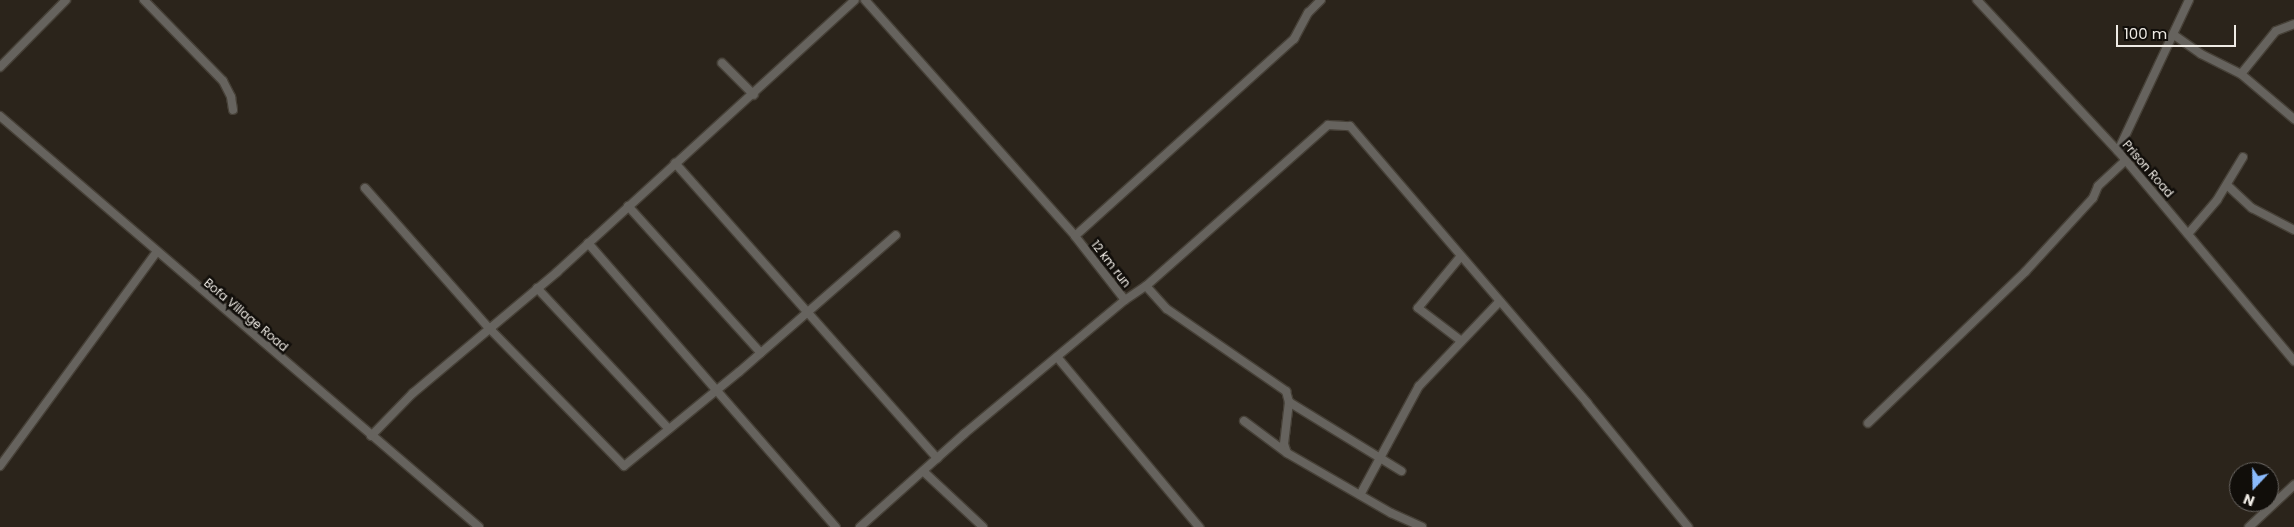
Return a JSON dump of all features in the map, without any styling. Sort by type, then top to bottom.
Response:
[{"type":"street","points":[[0,67],[66,0]]},
{"type":"street","points":[[144,0],[223,81],[232,97],[234,110]]},
{"type":"street","points":[[371,436],[413,393],[588,243],[675,163],[754,95],[855,0]]},
{"type":"street","points":[[865,0],[1075,236]]},
{"type":"street","name":"12 km run","points":[[860,527],[938,458],[1125,300],[1075,236],[1294,39],[1308,13],[1321,0]]},
{"type":"street","name":"Prison Road","points":[[1977,0],[2126,160],[2294,361]]},
{"type":"street","points":[[2118,151],[2189,0]]},
{"type":"street","points":[[2241,74],[2276,31],[2294,24]]},
{"type":"street","points":[[2174,35],[2201,54],[2241,74],[2294,119]]},
{"type":"street","points":[[722,62],[754,95]]},
{"type":"street","name":"Bofa Village Road","points":[[0,116],[156,253],[479,527]]},
{"type":"street","points":[[1125,300],[1146,286],[1281,164],[1328,125],[1350,126],[1500,301],[1688,527]]},
{"type":"street","points":[[2188,234],[2227,185],[2243,157]]},
{"type":"street","points":[[1868,423],[2025,272],[2093,198],[2098,186],[2126,160]]},
{"type":"street","points":[[675,163],[938,458]]},
{"type":"street","points":[[2227,185],[2252,208],[2294,230]]},
{"type":"street","points":[[365,188],[490,328],[624,466],[761,353],[896,235]]},
{"type":"street","points":[[628,206],[761,353]]},
{"type":"street","points":[[588,243],[836,527]]},
{"type":"street","points":[[0,466],[156,253]]},
{"type":"street","points":[[1460,340],[1418,308],[1461,256]]},
{"type":"street","points":[[1146,286],[1167,309],[1286,391],[1289,402],[1284,444],[1287,453]]},
{"type":"street","points":[[537,288],[669,429]]},
{"type":"street","points":[[1360,495],[1420,386],[1460,340],[1500,301]]},
{"type":"street","points":[[1057,357],[1199,527]]},
{"type":"street","points":[[1289,402],[1400,472]]},
{"type":"street","points":[[1244,421],[1287,453],[1360,495],[1422,527]]},
{"type":"street","points":[[923,471],[982,527]]},
{"type":"street","points":[[2249,527],[2294,485]]}]
